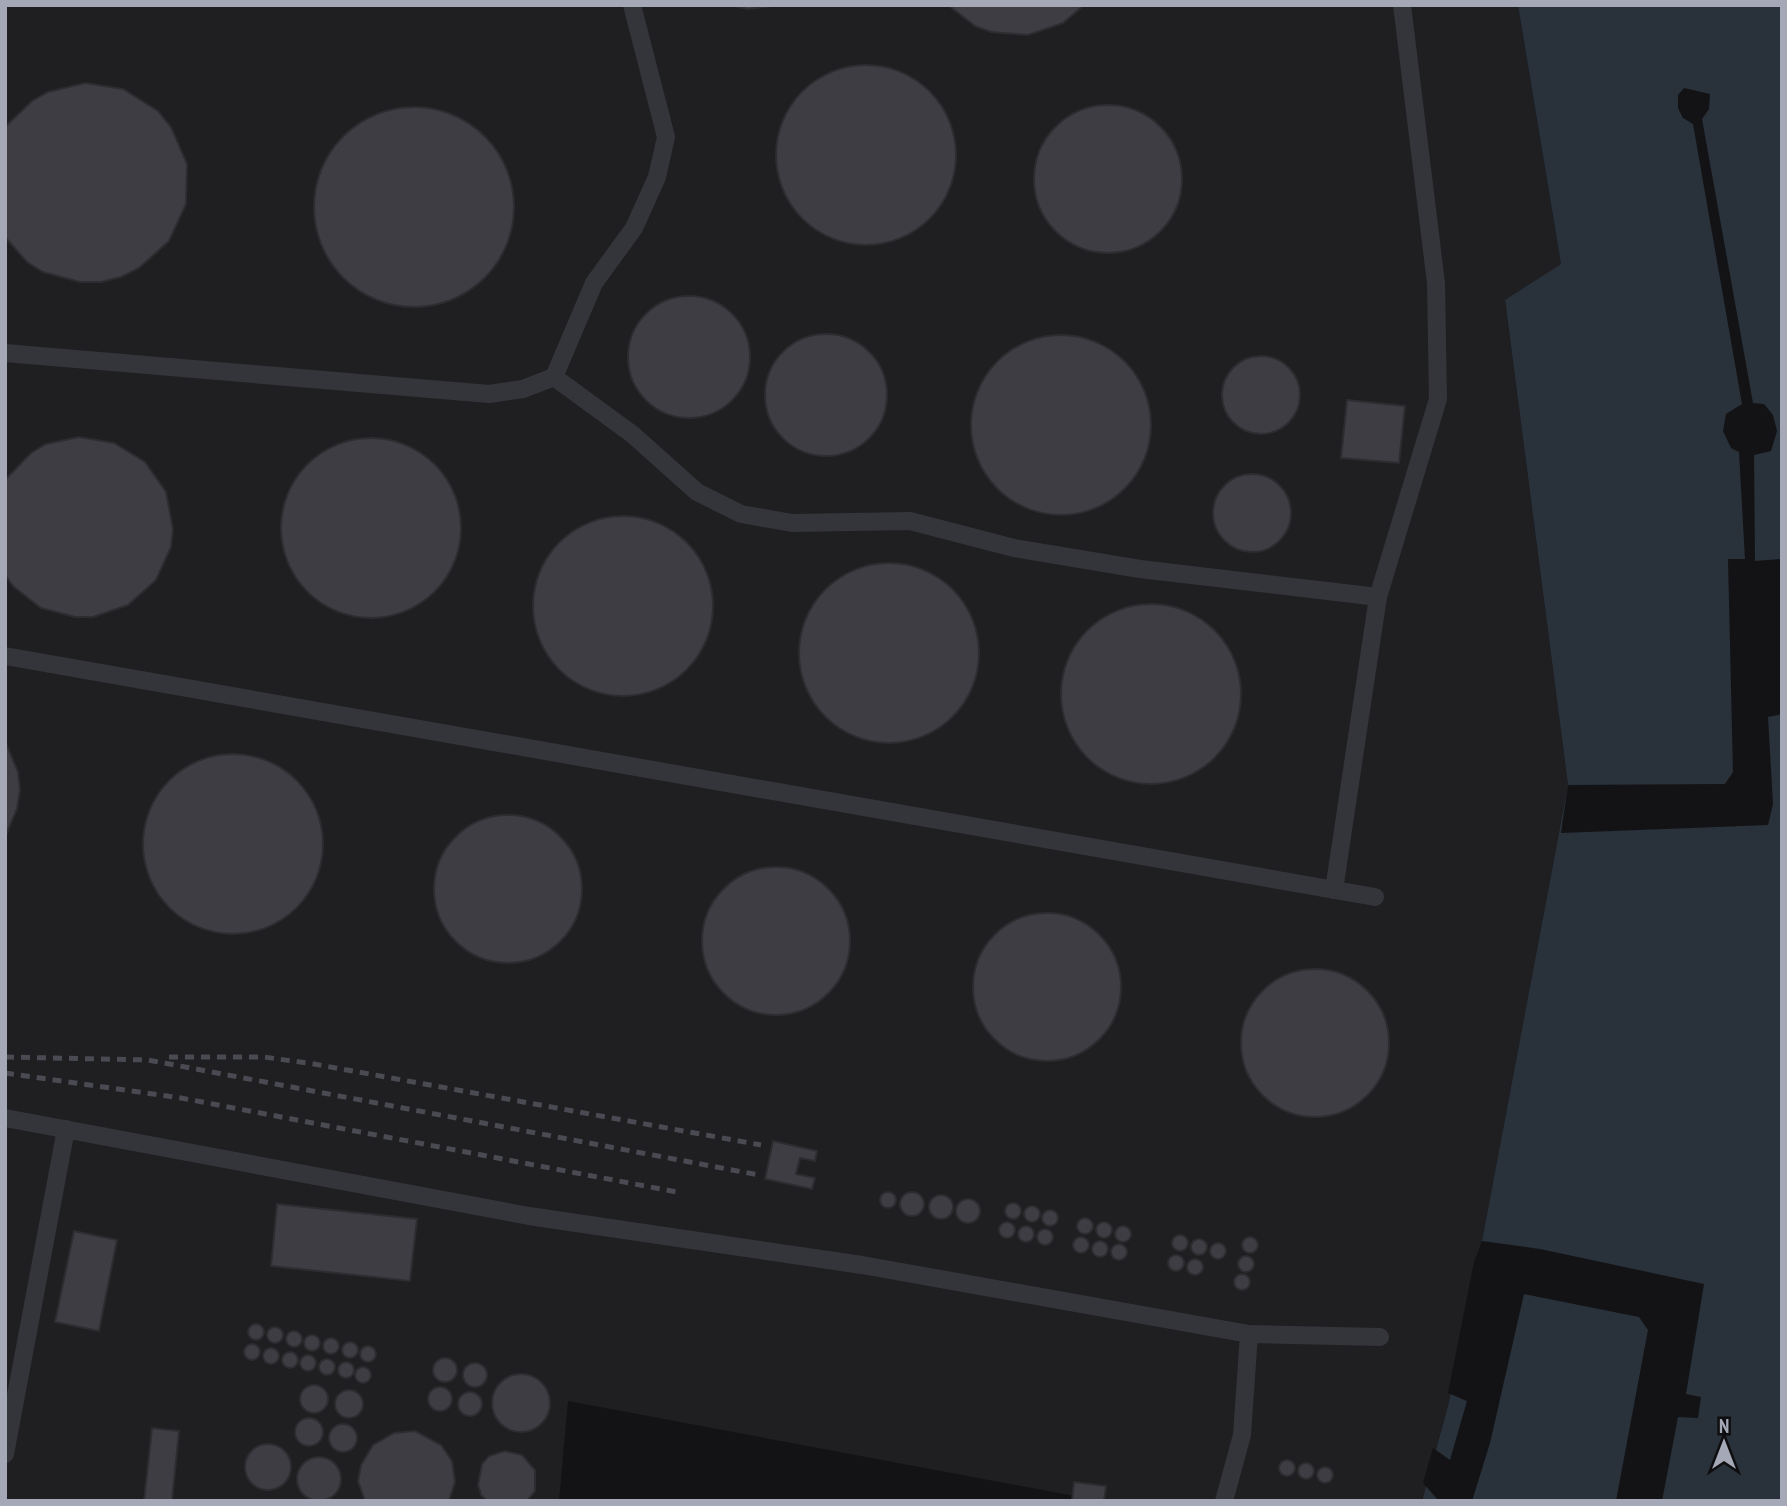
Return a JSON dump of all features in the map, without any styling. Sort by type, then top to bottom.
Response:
[{"type":"lane","points":[[5,353],[489,394],[523,389],[554,377],[594,283],[634,228],[653,188],[666,137],[632,5]]},
{"type":"lane","points":[[1334,890],[1378,597],[1438,399],[1436,283],[1402,5]]},
{"type":"lane","points":[[554,377],[632,434],[697,492],[741,514],[792,523],[910,521],[1014,548],[1140,569],[1378,597]]},
{"type":"lane","points":[[5,656],[1375,897]]},
{"type":"lane","points":[[5,1118],[529,1216],[862,1265],[1249,1334],[1380,1337]]},
{"type":"lane","points":[[5,1454],[66,1129]]},
{"type":"lane","points":[[1224,1501],[1242,1435],[1249,1334]]},
{"type":"shaded area","points":[[5,5],[1518,5],[1561,264],[1505,301],[1568,785],[1482,1241],[1449,1402],[1422,1501],[1101,1501],[568,1401],[559,1501],[5,1501]]},
{"type":"shaded area","points":[[1518,5],[1782,5],[1782,1501],[1422,1501],[1449,1402],[1482,1241],[1568,785],[1505,300],[1561,264]]},
{"type":"pier","points":[[1684,88],[1710,94],[1709,109],[1702,119],[1753,403],[1764,404],[1773,415],[1777,431],[1771,451],[1754,455],[1755,561],[1781,559],[1782,714],[1768,717],[1773,804],[1768,825],[1561,833],[1568,785],[1725,784],[1733,772],[1728,559],[1745,559],[1739,452],[1731,448],[1723,431],[1726,414],[1742,404],[1693,124],[1683,118],[1678,108],[1678,95]]},
{"type":"pier","points":[[1482,1241],[1540,1249],[1704,1284],[1686,1394],[1701,1397],[1698,1418],[1678,1417],[1662,1501],[1616,1501],[1648,1330],[1639,1317],[1524,1294],[1490,1443],[1472,1501],[1439,1501],[1423,1483],[1433,1448],[1450,1460],[1467,1401],[1448,1393],[1474,1262]]},
{"type":"building","points":[[730,5],[781,5],[748,9]]},
{"type":"building","points":[[948,5],[1084,5],[1063,23],[1028,35],[991,32],[975,26]]},
{"type":"building","points":[[866,65],[884,66],[901,72],[930,91],[949,120],[955,137],[955,173],[949,190],[930,219],[901,238],[884,244],[866,245],[848,244],[831,238],[802,219],[783,190],[777,173],[776,155],[777,137],[783,120],[802,91],[831,72],[848,66]]},
{"type":"building","points":[[85,83],[123,89],[158,111],[171,127],[187,164],[186,204],[169,241],[139,268],[121,277],[101,282],[80,282],[43,272],[27,262],[5,237],[5,127],[32,101],[48,92]]},
{"type":"building","points":[[1108,105],[1136,110],[1160,127],[1177,151],[1182,179],[1177,207],[1160,231],[1136,248],[1108,253],[1080,248],[1056,231],[1039,207],[1034,179],[1039,151],[1056,127],[1080,110]]},
{"type":"building","points":[[414,107],[452,115],[469,124],[484,137],[497,152],[506,169],[514,207],[506,245],[497,262],[484,277],[469,290],[452,299],[414,307],[376,299],[359,290],[344,277],[331,262],[322,245],[314,207],[322,169],[331,152],[344,137],[359,124],[376,115]]},
{"type":"building","points":[[689,296],[712,301],[732,314],[745,334],[750,357],[745,380],[732,400],[712,413],[689,418],[666,413],[646,400],[633,380],[628,357],[633,334],[646,314],[666,301]]},
{"type":"building","points":[[826,334],[849,339],[869,352],[882,372],[887,395],[882,418],[869,438],[849,451],[826,456],[803,451],[783,438],[770,418],[765,395],[770,372],[783,352],[803,339]]},
{"type":"building","points":[[1061,335],[1096,342],[1125,361],[1144,390],[1151,425],[1144,460],[1125,489],[1096,508],[1061,515],[1026,508],[997,489],[978,460],[971,425],[978,390],[997,361],[1026,342]]},
{"type":"building","points":[[1253,356],[1269,356],[1283,362],[1294,373],[1300,387],[1300,403],[1294,417],[1283,428],[1269,434],[1253,434],[1239,428],[1228,417],[1222,403],[1222,387],[1228,373],[1239,362]]},
{"type":"building","points":[[1347,400],[1405,406],[1399,463],[1341,458]]},
{"type":"building","points":[[79,437],[114,443],[145,462],[166,492],[173,529],[171,547],[156,580],[128,605],[93,617],[75,617],[41,608],[14,587],[5,575],[5,480],[31,453],[46,444]]},
{"type":"building","points":[[371,438],[389,439],[406,445],[435,464],[454,493],[460,510],[460,546],[454,563],[435,592],[406,611],[389,617],[371,618],[353,617],[336,611],[307,592],[288,563],[282,546],[281,528],[282,510],[288,493],[307,464],[336,445],[353,439]]},
{"type":"building","points":[[1244,474],[1260,474],[1274,480],[1285,491],[1291,505],[1291,521],[1285,535],[1274,546],[1260,552],[1244,552],[1230,546],[1219,535],[1213,521],[1213,505],[1219,491],[1230,480]]},
{"type":"building","points":[[623,516],[641,517],[658,523],[687,542],[706,571],[712,588],[712,624],[706,641],[687,670],[658,689],[641,695],[623,696],[605,695],[588,689],[559,670],[540,641],[534,624],[533,606],[534,588],[540,571],[559,542],[588,523],[605,517]]},
{"type":"building","points":[[889,563],[907,564],[924,570],[953,589],[972,618],[978,635],[978,671],[972,688],[953,717],[924,736],[907,742],[889,743],[871,742],[854,736],[825,717],[806,688],[800,671],[799,653],[800,635],[806,618],[825,589],[854,570],[871,564]]},
{"type":"building","points":[[1151,604],[1169,605],[1186,611],[1215,630],[1234,659],[1240,676],[1240,712],[1234,729],[1215,758],[1186,777],[1169,783],[1151,784],[1133,783],[1116,777],[1087,758],[1068,729],[1062,712],[1061,694],[1062,676],[1068,659],[1087,630],[1116,611],[1133,605]]},
{"type":"building","points":[[5,741],[18,772],[20,790],[17,809],[5,837]]},
{"type":"building","points":[[233,754],[251,755],[268,761],[297,780],[316,809],[322,826],[322,862],[316,879],[297,908],[268,927],[251,933],[233,934],[215,933],[198,927],[169,908],[150,879],[144,862],[143,844],[144,826],[150,809],[169,780],[198,761],[215,755]]},
{"type":"building","points":[[508,815],[536,820],[561,836],[577,861],[582,889],[577,917],[561,942],[536,958],[508,963],[480,958],[455,942],[439,917],[434,889],[439,861],[455,836],[480,820]]},
{"type":"building","points":[[776,867],[804,872],[829,888],[845,913],[850,941],[845,969],[829,994],[804,1010],[776,1015],[748,1010],[723,994],[707,969],[702,941],[707,913],[723,888],[748,872]]},
{"type":"building","points":[[1047,913],[1075,918],[1100,934],[1116,959],[1121,987],[1116,1015],[1100,1040],[1075,1056],[1047,1061],[1019,1056],[994,1040],[978,1015],[973,987],[978,959],[994,934],[1019,918]]},
{"type":"building","points":[[1315,969],[1343,974],[1368,990],[1384,1015],[1389,1043],[1384,1071],[1368,1096],[1343,1112],[1315,1117],[1287,1112],[1262,1096],[1246,1071],[1241,1043],[1246,1015],[1262,990],[1287,974]]},
{"type":"building","points":[[773,1141],[817,1151],[815,1161],[800,1158],[796,1174],[815,1178],[812,1189],[765,1179]]},
{"type":"building","points":[[885,1192],[891,1192],[896,1200],[894,1206],[885,1208],[880,1203],[880,1197]]},
{"type":"building","points":[[912,1192],[921,1195],[924,1204],[921,1213],[912,1216],[903,1213],[900,1204],[903,1195]]},
{"type":"building","points":[[941,1195],[950,1198],[953,1207],[950,1216],[941,1219],[932,1216],[929,1207],[932,1198]]},
{"type":"building","points":[[968,1199],[977,1202],[980,1211],[977,1220],[968,1223],[959,1220],[956,1211],[959,1202]]},
{"type":"building","points":[[1010,1203],[1016,1203],[1021,1211],[1019,1217],[1010,1219],[1005,1214],[1005,1208]]},
{"type":"building","points":[[277,1204],[417,1219],[410,1281],[271,1266]]},
{"type":"building","points":[[1029,1206],[1035,1206],[1040,1214],[1038,1220],[1029,1222],[1024,1217],[1024,1211]]},
{"type":"building","points":[[1047,1210],[1053,1210],[1058,1218],[1056,1224],[1047,1226],[1042,1221],[1042,1215]]},
{"type":"building","points":[[1082,1218],[1088,1218],[1093,1226],[1091,1232],[1082,1234],[1077,1229],[1077,1223]]},
{"type":"building","points":[[1004,1222],[1010,1222],[1015,1230],[1013,1236],[1004,1238],[999,1233],[999,1227]]},
{"type":"building","points":[[1101,1222],[1107,1222],[1112,1230],[1110,1236],[1101,1238],[1096,1233],[1096,1227]]},
{"type":"building","points":[[1023,1226],[1029,1226],[1034,1234],[1032,1240],[1023,1242],[1018,1237],[1018,1231]]},
{"type":"building","points":[[1120,1226],[1126,1226],[1131,1234],[1129,1240],[1120,1242],[1115,1237],[1115,1231]]},
{"type":"building","points":[[1042,1229],[1048,1229],[1053,1237],[1051,1243],[1042,1245],[1037,1240],[1037,1234]]},
{"type":"building","points":[[74,1231],[117,1240],[99,1331],[55,1322]]},
{"type":"building","points":[[1177,1235],[1183,1235],[1188,1243],[1186,1249],[1177,1251],[1172,1246],[1172,1240]]},
{"type":"building","points":[[1078,1237],[1084,1237],[1089,1245],[1087,1251],[1078,1253],[1073,1248],[1073,1242]]},
{"type":"building","points":[[1250,1237],[1256,1239],[1256,1251],[1250,1253],[1244,1251],[1242,1245],[1244,1239]]},
{"type":"building","points":[[1196,1239],[1202,1239],[1207,1247],[1205,1253],[1196,1255],[1191,1250],[1191,1244]]},
{"type":"building","points":[[1097,1241],[1103,1241],[1108,1249],[1106,1255],[1097,1257],[1092,1252],[1092,1246]]},
{"type":"building","points":[[1215,1243],[1221,1243],[1226,1251],[1224,1257],[1215,1259],[1210,1254],[1210,1248]]},
{"type":"building","points":[[1116,1244],[1122,1244],[1127,1252],[1125,1258],[1116,1260],[1111,1255],[1111,1249]]},
{"type":"building","points":[[1173,1255],[1179,1255],[1184,1263],[1182,1269],[1173,1271],[1168,1266],[1168,1260]]},
{"type":"building","points":[[1243,1256],[1249,1256],[1254,1264],[1252,1270],[1243,1272],[1238,1267],[1238,1261]]},
{"type":"building","points":[[1192,1259],[1198,1259],[1203,1267],[1201,1273],[1192,1275],[1187,1270],[1187,1264]]},
{"type":"building","points":[[1239,1274],[1245,1274],[1250,1282],[1248,1288],[1239,1290],[1234,1285],[1234,1279]]},
{"type":"building","points":[[253,1324],[259,1324],[264,1332],[262,1338],[253,1340],[248,1335],[248,1329]]},
{"type":"building","points":[[272,1327],[278,1327],[283,1335],[281,1341],[272,1343],[267,1338],[267,1332]]},
{"type":"building","points":[[291,1331],[297,1331],[302,1339],[300,1345],[291,1347],[286,1342],[286,1336]]},
{"type":"building","points":[[309,1335],[315,1335],[320,1343],[318,1349],[309,1351],[304,1346],[304,1340]]},
{"type":"building","points":[[328,1338],[334,1338],[339,1346],[337,1352],[328,1354],[323,1349],[323,1343]]},
{"type":"building","points":[[347,1342],[353,1342],[358,1350],[356,1356],[347,1358],[342,1353],[342,1347]]},
{"type":"building","points":[[249,1344],[255,1344],[260,1352],[258,1358],[249,1360],[244,1355],[244,1349]]},
{"type":"building","points":[[368,1346],[374,1348],[374,1360],[368,1362],[362,1360],[360,1354],[362,1348]]},
{"type":"building","points":[[268,1348],[274,1348],[279,1356],[277,1362],[268,1364],[263,1359],[263,1353]]},
{"type":"building","points":[[287,1352],[293,1352],[298,1360],[296,1366],[287,1368],[282,1363],[282,1357]]},
{"type":"building","points":[[305,1355],[311,1355],[316,1363],[314,1369],[305,1371],[300,1366],[300,1360]]},
{"type":"building","points":[[445,1358],[454,1361],[457,1370],[454,1379],[445,1382],[436,1379],[433,1370],[436,1361]]},
{"type":"building","points":[[324,1359],[330,1359],[335,1367],[333,1373],[324,1375],[319,1370],[319,1364]]},
{"type":"building","points":[[343,1362],[349,1362],[354,1370],[352,1376],[343,1378],[338,1373],[338,1367]]},
{"type":"building","points":[[475,1363],[484,1366],[487,1375],[484,1384],[475,1387],[466,1384],[463,1375],[466,1366]]},
{"type":"building","points":[[360,1367],[366,1367],[371,1375],[369,1381],[360,1383],[355,1378],[355,1372]]},
{"type":"building","points":[[521,1374],[532,1376],[545,1387],[550,1403],[548,1414],[537,1427],[521,1432],[510,1430],[497,1419],[492,1403],[494,1392],[505,1379]]},
{"type":"building","points":[[314,1385],[324,1389],[328,1399],[324,1409],[314,1413],[304,1409],[300,1399],[304,1389]]},
{"type":"building","points":[[440,1387],[449,1390],[452,1399],[449,1408],[440,1411],[431,1408],[428,1399],[431,1390]]},
{"type":"building","points":[[349,1390],[359,1394],[363,1404],[359,1414],[349,1418],[339,1414],[335,1404],[339,1394]]},
{"type":"building","points":[[470,1392],[479,1395],[482,1404],[479,1413],[470,1416],[461,1413],[458,1404],[461,1395]]},
{"type":"building","points":[[309,1418],[319,1422],[323,1432],[319,1442],[309,1446],[299,1442],[295,1432],[299,1422]]},
{"type":"building","points":[[343,1424],[353,1428],[357,1438],[353,1448],[343,1452],[333,1448],[329,1438],[333,1428]]},
{"type":"building","points":[[152,1428],[179,1431],[172,1501],[144,1501]]},
{"type":"building","points":[[415,1431],[441,1445],[452,1461],[455,1482],[449,1501],[365,1501],[358,1481],[361,1465],[373,1445],[394,1433]]},
{"type":"building","points":[[268,1444],[284,1451],[291,1467],[284,1483],[268,1490],[252,1483],[245,1467],[252,1451]]},
{"type":"building","points":[[505,1451],[522,1455],[535,1470],[535,1491],[527,1501],[487,1501],[481,1495],[478,1485],[482,1464],[489,1456]]},
{"type":"building","points":[[319,1457],[335,1463],[341,1479],[335,1495],[319,1501],[303,1495],[297,1479],[303,1463]]},
{"type":"building","points":[[1284,1460],[1290,1460],[1295,1468],[1293,1474],[1284,1476],[1279,1471],[1279,1465]]},
{"type":"building","points":[[1303,1463],[1309,1463],[1314,1471],[1312,1477],[1303,1479],[1298,1474],[1298,1468]]},
{"type":"building","points":[[1322,1467],[1328,1467],[1333,1475],[1331,1481],[1322,1483],[1317,1478],[1317,1472]]},
{"type":"building","points":[[1074,1482],[1106,1486],[1104,1501],[1072,1501]]},
{"type":"railway","points":[[5,1057],[148,1060],[759,1175]]},
{"type":"railway","points":[[169,1057],[264,1057],[314,1064],[761,1145]]},
{"type":"railway","points":[[5,1073],[181,1098],[682,1193]]}]
